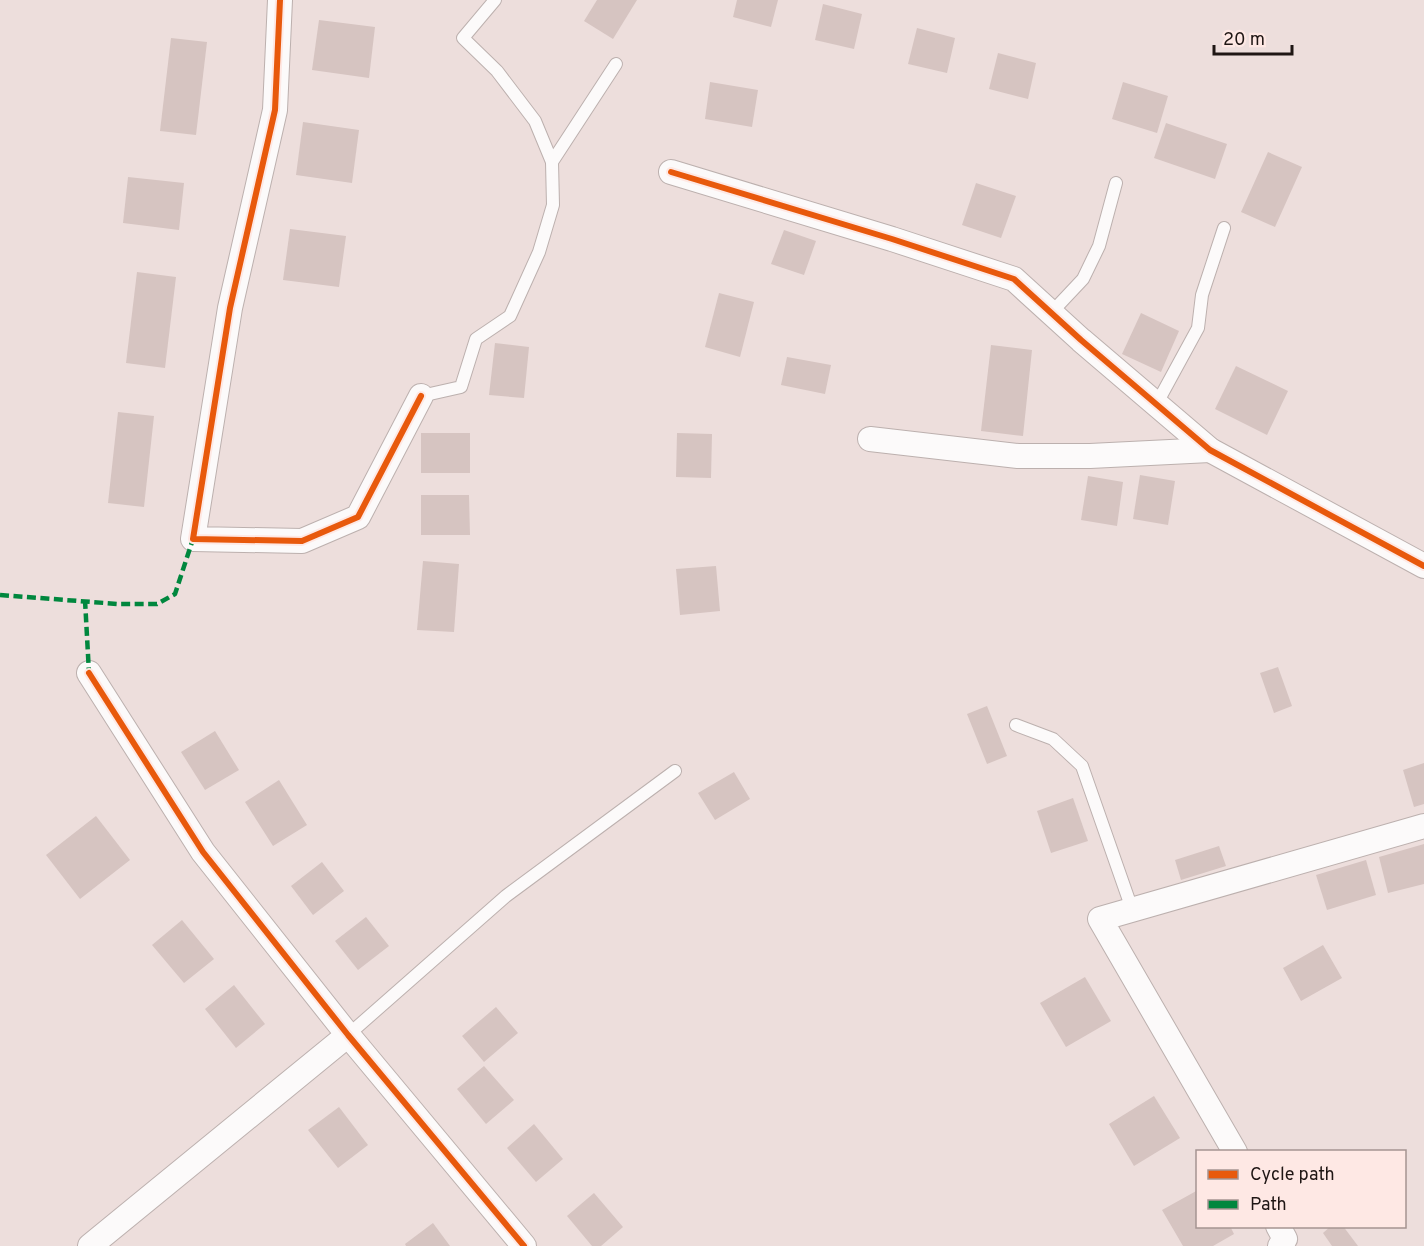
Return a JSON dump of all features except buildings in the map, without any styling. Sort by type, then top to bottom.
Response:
[{"type":"street","points":[[280,0],[274,110],[230,308],[193,539],[302,541],[358,517],[421,396]]},
{"type":"street","points":[[670,171],[1014,279],[1210,450],[1424,566]]},
{"type":"street","points":[[870,439],[1018,456],[1090,456],[1210,450]]},
{"type":"street","points":[[88,673],[202,852],[348,1035],[524,1246]]},
{"type":"street","points":[[1234,1150],[1100,919],[1424,826]]},
{"type":"street","points":[[90,1246],[348,1035]]},
{"type":"street","points":[[1279,1228],[1286,1239],[1280,1246]]},
{"type":"lane","points":[[421,396],[461,387],[476,339],[510,316],[539,252],[553,205],[552,162],[535,121],[497,71],[463,38],[495,0]]},
{"type":"lane","points":[[552,162],[616,64]]},
{"type":"lane","points":[[1051,313],[1083,279],[1099,246],[1116,183]]},
{"type":"lane","points":[[1156,405],[1198,328],[1202,295],[1224,228]]},
{"type":"lane","points":[[1016,724],[1053,739],[1082,766],[1132,909]]},
{"type":"lane","points":[[348,1035],[506,896],[675,771]]},
{"type":"marked path","points":[[0,595],[118,604],[157,604],[175,594],[193,539]]},
{"type":"marked path","points":[[85,600],[89,673]]},
{"type":"cycle path","points":[[280,0],[275,110],[230,308],[193,539],[302,541],[358,517],[421,396]]},
{"type":"cycle path","points":[[671,172],[892,239],[1014,279],[1081,340],[1210,450],[1424,566]]},
{"type":"cycle path","points":[[89,673],[203,852],[348,1035],[524,1246]]}]
